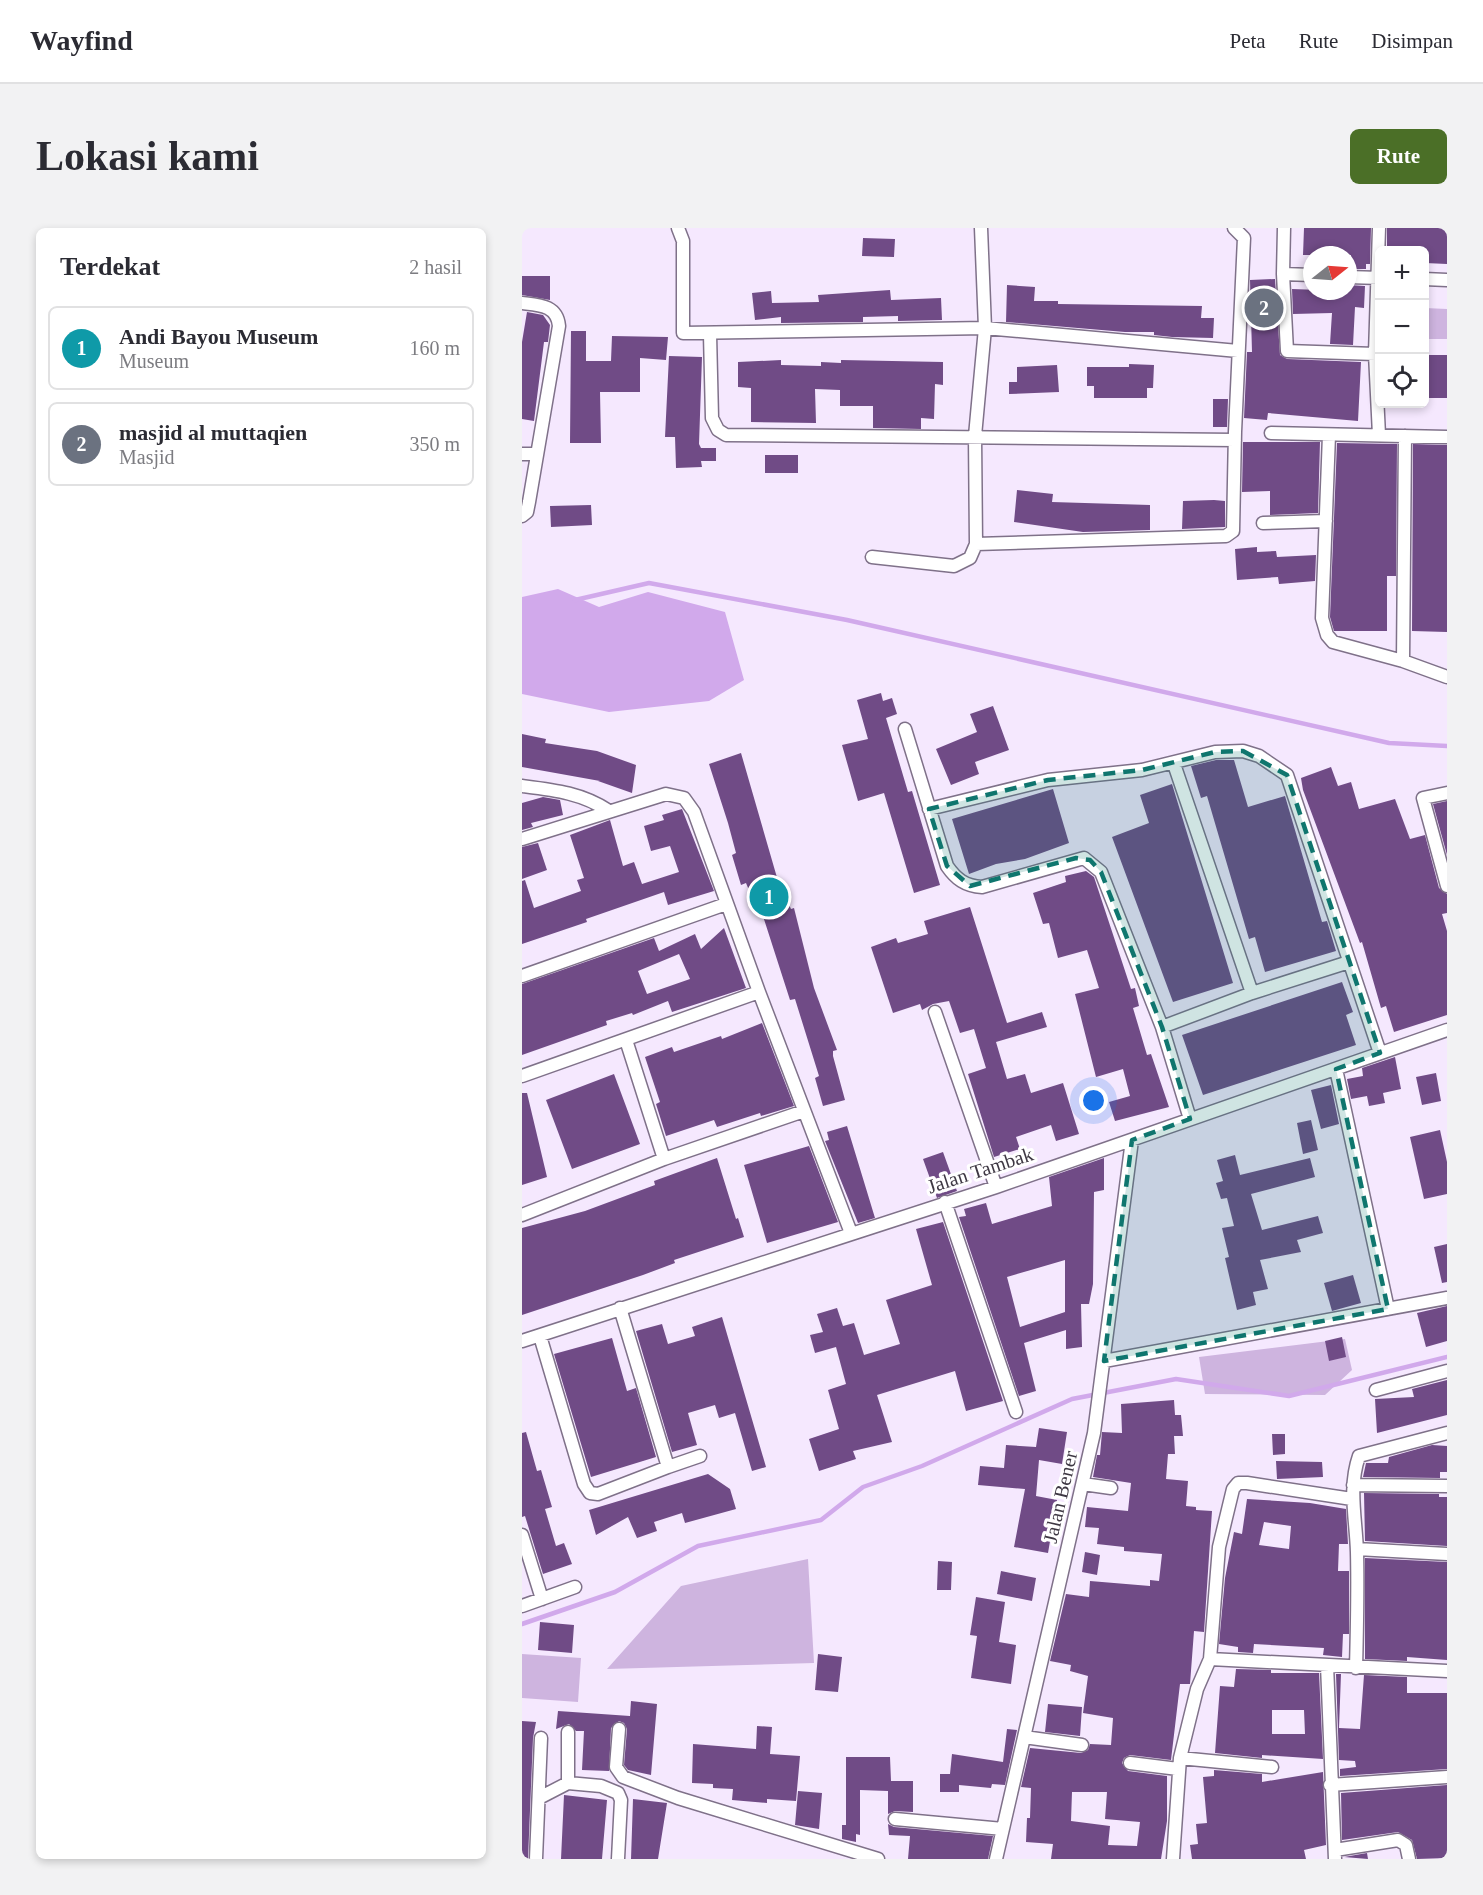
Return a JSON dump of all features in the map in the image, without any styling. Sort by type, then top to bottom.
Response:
[{"type":"street","points":[[678,228],[683,253],[683,333],[985,328],[1238,351]]},
{"type":"street","points":[[872,558],[954,566],[970,558],[976,544],[975,436],[985,328],[981,228]]},
{"type":"street","points":[[976,544],[1229,535],[1235,525],[1234,440],[1245,260],[1244,238],[1234,228]]},
{"type":"street","points":[[1284,228],[1283,274],[1287,351],[1375,354]]},
{"type":"street","points":[[1379,228],[1379,246]]},
{"type":"street","points":[[1283,274],[1303,275]]},
{"type":"street","points":[[1357,277],[1375,278]]},
{"type":"street","points":[[1429,279],[1447,280]]},
{"type":"street","points":[[522,303],[549,307],[558,317],[559,326],[530,502],[527,512],[522,516]]},
{"type":"street","points":[[710,334],[712,418],[718,430],[726,435],[1234,440]]},
{"type":"street","points":[[1378,408],[1379,435]]},
{"type":"street","points":[[1271,433],[1447,437]]},
{"type":"street","points":[[1329,435],[1322,612],[1327,635],[1333,642],[1403,661],[1447,677]]},
{"type":"street","points":[[1403,661],[1405,436]]},
{"type":"street","points":[[522,454],[537,454]]},
{"type":"street","points":[[1263,523],[1326,521]]},
{"type":"street","points":[[905,729],[947,866],[960,881],[970,886],[996,883],[1076,858],[1084,858],[1095,864],[1101,872],[1162,1027],[1190,1119]]},
{"type":"street","points":[[929,809],[1048,780],[1174,764],[1215,752],[1243,751],[1259,756],[1287,775],[1380,1053]]},
{"type":"street","points":[[1174,764],[1252,993]]},
{"type":"street","points":[[522,786],[563,790],[609,811]]},
{"type":"street","points":[[522,839],[666,794],[684,798],[694,812],[726,904],[851,1233]]},
{"type":"street","points":[[1447,794],[1423,798],[1447,886]]},
{"type":"street","points":[[522,976],[726,904]]},
{"type":"street","points":[[1162,1027],[1252,993],[1349,962]]},
{"type":"street","points":[[522,1076],[759,992]]},
{"type":"street","points":[[936,1012],[996,1187]]},
{"type":"street","name":"Jalan Tambak","points":[[522,1341],[996,1187],[1447,1030]]},
{"type":"street","points":[[626,1040],[664,1159]]},
{"type":"street","points":[[1336,1069],[1388,1309]]},
{"type":"street","points":[[522,1215],[664,1159],[804,1111]]},
{"type":"street","name":"Jalan Bener","points":[[996,1859],[1094,1433],[1132,1140]]},
{"type":"street","points":[[945,1202],[1017,1412]]},
{"type":"street","points":[[1104,1361],[1447,1298]]},
{"type":"street","points":[[620,1308],[668,1467]]},
{"type":"street","points":[[540,1336],[584,1484],[590,1493],[598,1494],[700,1456]]},
{"type":"street","points":[[1376,1390],[1447,1371]]},
{"type":"street","points":[[1356,1668],[1357,1549],[1352,1499],[1353,1473],[1359,1456],[1447,1433]]},
{"type":"street","points":[[1173,1859],[1179,1763],[1197,1689],[1210,1659],[1219,1547],[1233,1489],[1238,1483],[1247,1483],[1352,1499]]},
{"type":"street","points":[[1083,1484],[1111,1488]]},
{"type":"street","points":[[1353,1485],[1447,1486]]},
{"type":"street","points":[[522,1535],[542,1599]]},
{"type":"street","points":[[1357,1549],[1447,1554]]},
{"type":"street","points":[[522,1606],[575,1587]]},
{"type":"street","points":[[1210,1659],[1447,1671]]},
{"type":"street","points":[[1327,1665],[1330,1785],[1335,1854],[1398,1840],[1406,1845],[1409,1859]]},
{"type":"street","points":[[619,1729],[615,1767],[623,1777],[678,1798],[878,1859]]},
{"type":"street","points":[[568,1732],[568,1783]]},
{"type":"street","points":[[1024,1737],[1082,1745]]},
{"type":"street","points":[[536,1859],[541,1738]]},
{"type":"street","points":[[1130,1763],[1272,1767]]},
{"type":"street","points":[[1330,1785],[1447,1777]]},
{"type":"street","points":[[539,1798],[568,1783],[608,1788],[621,1796],[618,1859]]},
{"type":"street","points":[[895,1819],[1003,1829]]},
{"type":"highlighted area","points":[[1243,751],[1287,775],[1380,1053],[1336,1069],[1388,1309],[1104,1361],[1132,1140],[1190,1119],[1162,1027],[1101,872],[1090,860],[1076,858],[970,886],[947,866],[929,809],[1048,780],[1142,770],[1215,752]]},
{"type":"shaded area","points":[[1429,308],[1447,309],[1447,339],[1429,339]]},
{"type":"shaded area","points":[[558,589],[599,607],[648,592],[725,612],[744,680],[709,701],[609,712],[522,694],[522,597]]},
{"type":"shaded area","points":[[1345,1339],[1352,1370],[1325,1395],[1205,1394],[1199,1357]]},
{"type":"shaded area","points":[[808,1559],[814,1663],[607,1669],[681,1586]]},
{"type":"shaded area","points":[[522,1654],[581,1658],[578,1702],[522,1698]]},
{"type":"building","points":[[1304,228],[1371,228],[1370,264],[1366,264],[1366,269],[1357,269],[1357,246],[1303,246]]},
{"type":"building","points":[[1387,228],[1447,228],[1447,264],[1429,263],[1429,246],[1387,246]]},
{"type":"building","points":[[863,238],[895,239],[894,257],[862,256]]},
{"type":"building","points":[[522,276],[550,276],[550,300],[522,295]]},
{"type":"building","points":[[1275,279],[1280,355],[1287,359],[1361,362],[1358,421],[1268,413],[1267,420],[1244,418],[1247,352],[1252,352],[1250,280]]},
{"type":"building","points":[[1007,285],[1035,287],[1034,301],[1058,301],[1058,304],[1202,306],[1201,318],[1214,318],[1213,338],[1172,337],[1154,335],[1154,332],[1125,332],[1006,322]]},
{"type":"building","points":[[1357,286],[1365,286],[1364,308],[1355,307],[1353,345],[1330,344],[1332,313],[1293,314],[1292,289],[1303,289],[1303,300],[1357,300]]},
{"type":"building","points":[[890,290],[891,300],[941,298],[942,320],[898,321],[898,316],[863,317],[863,322],[781,323],[781,317],[755,320],[752,293],[771,291],[772,303],[819,302],[818,295]]},
{"type":"building","points":[[527,312],[543,315],[550,325],[548,342],[544,342],[534,421],[522,419],[522,342]]},
{"type":"building","points":[[571,331],[586,331],[586,361],[611,361],[612,336],[668,337],[666,360],[640,358],[640,392],[600,392],[601,443],[570,443]]},
{"type":"building","points":[[1429,355],[1447,355],[1447,398],[1429,398]]},
{"type":"building","points":[[669,356],[702,357],[699,444],[701,448],[716,448],[716,461],[701,461],[702,467],[676,468],[675,437],[665,437]]},
{"type":"building","points":[[781,360],[781,365],[821,366],[821,362],[841,363],[841,360],[943,362],[943,385],[935,384],[934,419],[921,418],[921,429],[873,428],[873,406],[840,406],[840,390],[815,389],[816,423],[751,422],[751,388],[738,387],[738,362]]},
{"type":"building","points":[[1129,364],[1154,365],[1153,388],[1147,388],[1147,398],[1094,398],[1094,386],[1087,386],[1087,367],[1129,367]]},
{"type":"building","points":[[1057,365],[1059,392],[1009,394],[1009,382],[1017,382],[1017,367]]},
{"type":"building","points":[[1213,399],[1228,399],[1227,427],[1213,427]]},
{"type":"building","points":[[1243,442],[1320,442],[1318,513],[1270,515],[1270,491],[1242,492]]},
{"type":"building","points":[[1337,443],[1397,444],[1396,576],[1387,576],[1387,631],[1334,631],[1330,617]]},
{"type":"building","points":[[1413,444],[1447,445],[1447,632],[1412,631]]},
{"type":"building","points":[[765,455],[798,455],[798,473],[765,473]]},
{"type":"building","points":[[1017,490],[1053,494],[1052,502],[1150,505],[1150,530],[1083,532],[1014,522]]},
{"type":"building","points":[[1183,501],[1225,501],[1225,527],[1182,529]]},
{"type":"building","points":[[591,505],[592,525],[551,527],[550,506]]},
{"type":"building","points":[[1257,547],[1257,552],[1276,551],[1277,557],[1316,555],[1315,581],[1279,584],[1278,577],[1237,580],[1235,549]]},
{"type":"building","points":[[881,693],[883,701],[892,698],[897,714],[886,718],[908,792],[912,791],[940,885],[914,893],[884,793],[858,801],[842,745],[868,739],[857,700]]},
{"type":"building","points":[[993,706],[1009,750],[975,762],[979,774],[951,785],[936,749],[977,732],[970,714]]},
{"type":"building","points":[[522,734],[546,739],[545,743],[597,751],[636,765],[632,793],[598,781],[600,781],[522,767]]},
{"type":"building","points":[[741,753],[778,881],[791,909],[794,908],[814,988],[837,1050],[833,1051],[833,1056],[845,1100],[823,1106],[815,1078],[819,1076],[795,999],[790,1000],[762,913],[759,914],[746,883],[741,885],[732,855],[736,853],[709,764]]},
{"type":"building","points":[[1216,760],[1234,760],[1248,807],[1285,796],[1322,922],[1327,921],[1336,951],[1265,972],[1255,937],[1249,939],[1207,796],[1201,798],[1191,766]]},
{"type":"building","points":[[1331,767],[1338,786],[1351,782],[1359,809],[1395,799],[1410,839],[1425,835],[1439,888],[1447,894],[1447,913],[1442,914],[1447,931],[1447,1015],[1394,1032],[1386,1006],[1381,1008],[1362,942],[1360,943],[1303,790],[1301,778]]},
{"type":"building","points":[[1172,784],[1233,983],[1173,1002],[1112,837],[1149,823],[1140,795]]},
{"type":"building","points":[[1053,789],[1069,843],[1025,859],[996,864],[969,874],[952,819]]},
{"type":"building","points":[[543,797],[560,800],[563,815],[531,823],[533,827],[522,830],[522,803]]},
{"type":"building","points":[[1447,801],[1447,855],[1433,804]]},
{"type":"building","points":[[682,809],[714,891],[668,905],[664,892],[522,944],[522,881],[525,880],[534,908],[581,891],[577,880],[584,878],[570,835],[610,820],[623,866],[634,862],[642,884],[679,872],[670,846],[651,851],[644,826],[664,820],[662,815]]},
{"type":"building","points":[[538,843],[547,870],[522,879],[522,847]]},
{"type":"building","points":[[1086,871],[1094,877],[1131,989],[1135,988],[1139,1006],[1133,1008],[1147,1055],[1151,1054],[1169,1107],[1115,1121],[1109,1102],[1130,1096],[1123,1069],[1096,1077],[1075,994],[1099,988],[1087,950],[1058,958],[1049,923],[1043,924],[1033,893],[1066,882],[1065,876]]},
{"type":"building","points":[[970,907],[1007,1023],[1042,1012],[1047,1027],[996,1042],[1007,1079],[1025,1074],[1031,1093],[1063,1083],[1079,1134],[1056,1141],[1051,1125],[1016,1137],[1020,1149],[994,1157],[968,1074],[986,1068],[974,1029],[960,1033],[949,1001],[933,1004],[922,1010],[920,1004],[893,1013],[871,947],[896,938],[898,943],[928,934],[924,921]]},
{"type":"building","points":[[724,928],[746,988],[672,1012],[668,1001],[633,1015],[632,1013],[606,1021],[607,1025],[522,1055],[522,984],[654,938],[659,951],[695,934],[701,949]],"holes":[[[679,954],[690,979],[647,994],[638,971]]]},
{"type":"building","points":[[1342,982],[1353,1012],[1346,1015],[1356,1045],[1203,1095],[1182,1035]]},
{"type":"building","points":[[762,1023],[794,1106],[761,1116],[760,1113],[717,1127],[714,1120],[666,1136],[656,1104],[660,1102],[645,1057],[672,1047],[674,1052],[721,1036],[722,1039]]},
{"type":"building","points":[[1395,1057],[1401,1089],[1383,1093],[1385,1103],[1369,1106],[1367,1096],[1351,1099],[1347,1079],[1363,1076],[1362,1068]]},
{"type":"building","points":[[1436,1073],[1441,1101],[1422,1105],[1416,1077]]},
{"type":"building","points":[[614,1074],[640,1144],[572,1169],[546,1100]]},
{"type":"building","points":[[1331,1085],[1339,1124],[1321,1129],[1311,1090]]},
{"type":"building","points":[[522,1093],[527,1093],[547,1177],[522,1185]]},
{"type":"building","points":[[1311,1120],[1318,1150],[1303,1154],[1297,1123]]},
{"type":"building","points":[[847,1126],[875,1218],[858,1223],[825,1141],[829,1140],[827,1132]]},
{"type":"building","points":[[1440,1130],[1447,1162],[1447,1194],[1424,1199],[1410,1137]]},
{"type":"building","points":[[809,1146],[838,1222],[767,1243],[744,1165]]},
{"type":"building","points":[[943,1152],[957,1191],[937,1198],[923,1159]]},
{"type":"building","points":[[1235,1155],[1240,1175],[1310,1158],[1315,1177],[1251,1194],[1262,1230],[1318,1216],[1323,1233],[1297,1240],[1301,1252],[1260,1260],[1268,1289],[1253,1292],[1256,1305],[1237,1310],[1225,1258],[1229,1257],[1222,1228],[1234,1226],[1227,1198],[1221,1199],[1216,1183],[1223,1181],[1217,1160]]},
{"type":"building","points":[[717,1158],[744,1237],[674,1260],[675,1263],[643,1275],[522,1315],[522,1228],[585,1211],[655,1185],[654,1181]]},
{"type":"building","points":[[1104,1158],[1104,1190],[1094,1192],[1093,1284],[1089,1304],[1081,1304],[1082,1347],[1066,1349],[1066,1330],[1024,1343],[1036,1391],[1019,1396],[959,1217],[966,1216],[964,1209],[986,1203],[992,1224],[1052,1206],[1049,1177]],"holes":[[[1065,1260],[1065,1312],[1020,1327],[1007,1277]]]},
{"type":"building","points":[[943,1222],[1003,1401],[966,1411],[955,1371],[877,1395],[892,1442],[853,1451],[856,1459],[819,1471],[809,1439],[839,1429],[828,1390],[846,1384],[836,1347],[815,1353],[810,1335],[823,1332],[817,1314],[837,1308],[843,1326],[854,1323],[864,1355],[900,1344],[886,1300],[932,1285],[916,1229]]},
{"type":"building","points":[[1447,1244],[1447,1282],[1442,1283],[1434,1247]]},
{"type":"building","points":[[1353,1275],[1361,1303],[1332,1311],[1324,1283]]},
{"type":"building","points":[[1447,1306],[1447,1341],[1426,1347],[1417,1313]]},
{"type":"building","points":[[722,1317],[766,1467],[752,1471],[735,1413],[719,1418],[715,1405],[688,1413],[697,1445],[672,1452],[636,1331],[662,1324],[668,1344],[695,1336],[692,1327]]},
{"type":"building","points":[[1342,1337],[1346,1357],[1329,1361],[1325,1341]]},
{"type":"building","points":[[612,1338],[627,1391],[636,1388],[656,1457],[591,1477],[554,1354]]},
{"type":"building","points":[[1447,1380],[1447,1415],[1377,1433],[1375,1399],[1414,1397],[1412,1389]]},
{"type":"building","points":[[1174,1400],[1175,1415],[1181,1415],[1183,1436],[1174,1436],[1175,1454],[1168,1454],[1166,1479],[1188,1481],[1186,1506],[1196,1507],[1196,1510],[1212,1511],[1204,1632],[1194,1631],[1190,1684],[1180,1684],[1171,1760],[1130,1755],[1124,1758],[1122,1763],[1128,1771],[1167,1776],[1167,1821],[1161,1859],[1051,1859],[1053,1844],[1026,1842],[1031,1788],[1021,1787],[1030,1748],[1081,1753],[1088,1750],[1090,1744],[1111,1745],[1113,1718],[1083,1713],[1088,1676],[1070,1671],[1071,1665],[1050,1661],[1066,1594],[1089,1597],[1090,1581],[1150,1586],[1150,1580],[1159,1581],[1162,1554],[1124,1551],[1124,1547],[1097,1544],[1099,1528],[1085,1527],[1087,1507],[1128,1511],[1131,1483],[1093,1477],[1097,1455],[1100,1455],[1102,1432],[1122,1433],[1121,1404]],"holes":[[[1072,1792],[1107,1792],[1105,1819],[1140,1822],[1137,1846],[1108,1845],[1110,1826],[1071,1821]]]},
{"type":"building","points":[[1039,1428],[1067,1432],[1062,1464],[1039,1460],[1036,1496],[1057,1500],[1048,1553],[1014,1547],[1025,1489],[978,1485],[980,1466],[1004,1468],[1006,1445],[1036,1447]]},
{"type":"building","points":[[526,1432],[537,1471],[541,1470],[552,1507],[545,1509],[556,1546],[564,1543],[572,1564],[543,1574],[525,1516],[522,1517],[522,1433]]},
{"type":"building","points":[[1272,1434],[1285,1434],[1285,1454],[1273,1455]]},
{"type":"building","points":[[1432,1445],[1447,1446],[1447,1472],[1440,1472],[1440,1478],[1363,1477],[1366,1463],[1388,1463],[1389,1457]]},
{"type":"building","points":[[1276,1461],[1322,1462],[1323,1477],[1277,1479]]},
{"type":"building","points":[[708,1474],[730,1489],[736,1509],[685,1523],[682,1513],[654,1522],[657,1531],[637,1538],[628,1517],[596,1535],[589,1510]]},
{"type":"building","points":[[1364,1493],[1439,1494],[1439,1497],[1447,1497],[1447,1546],[1365,1541]]},
{"type":"building","points":[[1247,1499],[1310,1503],[1346,1509],[1348,1544],[1339,1544],[1338,1571],[1349,1571],[1349,1634],[1343,1634],[1342,1657],[1323,1655],[1324,1648],[1254,1644],[1253,1653],[1238,1652],[1238,1647],[1219,1644],[1225,1578],[1234,1532],[1242,1534]],"holes":[[[1264,1522],[1291,1526],[1289,1549],[1259,1545]]]},
{"type":"building","points":[[1085,1552],[1100,1555],[1097,1575],[1082,1572]]},
{"type":"building","points":[[1365,1558],[1447,1562],[1447,1660],[1407,1657],[1407,1661],[1365,1659]]},
{"type":"building","points":[[938,1561],[952,1562],[951,1590],[937,1590]]},
{"type":"building","points":[[1001,1571],[1036,1578],[1032,1601],[997,1594]]},
{"type":"building","points":[[976,1597],[1005,1602],[999,1642],[1016,1645],[1011,1684],[971,1678],[977,1636],[970,1635]]},
{"type":"building","points":[[540,1622],[574,1625],[572,1653],[538,1650]]},
{"type":"building","points":[[818,1654],[842,1657],[838,1692],[815,1690]]},
{"type":"building","points":[[1236,1669],[1271,1670],[1271,1673],[1319,1673],[1323,1759],[1262,1755],[1262,1758],[1215,1753],[1220,1686],[1234,1687]],"holes":[[[1272,1710],[1304,1710],[1305,1734],[1272,1734]]]},
{"type":"building","points":[[1336,1674],[1341,1674],[1339,1728],[1360,1729],[1364,1675],[1407,1677],[1407,1693],[1447,1693],[1447,1769],[1340,1776],[1340,1769],[1356,1767],[1355,1761],[1339,1760]]},
{"type":"building","points":[[631,1701],[657,1704],[651,1775],[628,1770],[624,1765],[627,1729],[624,1723],[619,1721],[611,1728],[609,1771],[582,1770],[584,1731],[576,1731],[569,1724],[556,1729],[558,1711],[630,1716]]},
{"type":"building","points":[[1048,1704],[1082,1707],[1080,1736],[1045,1732]]},
{"type":"building","points":[[522,1721],[536,1722],[533,1738],[528,1859],[522,1859]]},
{"type":"building","points":[[757,1726],[772,1727],[770,1754],[800,1756],[796,1801],[767,1799],[767,1803],[732,1800],[733,1789],[713,1788],[713,1784],[692,1783],[693,1744],[756,1749]]},
{"type":"building","points":[[1007,1729],[1017,1730],[1005,1785],[992,1784],[991,1788],[959,1785],[959,1792],[940,1792],[940,1774],[950,1774],[952,1754],[1003,1762]]},
{"type":"building","points":[[846,1757],[890,1757],[891,1781],[913,1781],[913,1812],[895,1811],[888,1814],[888,1791],[860,1790],[860,1835],[856,1834],[856,1842],[842,1839],[842,1825],[846,1825]]},
{"type":"building","points":[[1214,1770],[1262,1774],[1262,1782],[1323,1772],[1326,1845],[1304,1850],[1306,1859],[1192,1859],[1190,1845],[1198,1844],[1196,1824],[1207,1823],[1203,1777],[1214,1776]]},
{"type":"building","points":[[1447,1785],[1447,1858],[1417,1859],[1412,1840],[1398,1832],[1342,1840],[1341,1793]]},
{"type":"building","points":[[798,1791],[822,1793],[819,1829],[795,1825]]},
{"type":"building","points":[[564,1795],[607,1800],[602,1859],[561,1859]]},
{"type":"building","points":[[633,1799],[667,1803],[658,1859],[631,1859]]},
{"type":"building","points":[[888,1824],[894,1827],[993,1836],[988,1859],[908,1859],[910,1836],[889,1835]]},
{"type":"building","points":[[1367,1853],[1368,1859],[1344,1857]]},
{"type":"waterway","points":[[575,600],[649,583],[847,620],[1389,743],[1447,746]]},
{"type":"waterway","points":[[522,1624],[615,1592],[698,1546],[821,1520],[863,1487],[922,1466],[1072,1399],[1176,1379],[1289,1396],[1447,1357]]},
{"type":"place","name":"masjid al muttaqien","points":[[1264,308]]},
{"type":"place","name":"Andi Bayou Museum","points":[[769,897]]}]
